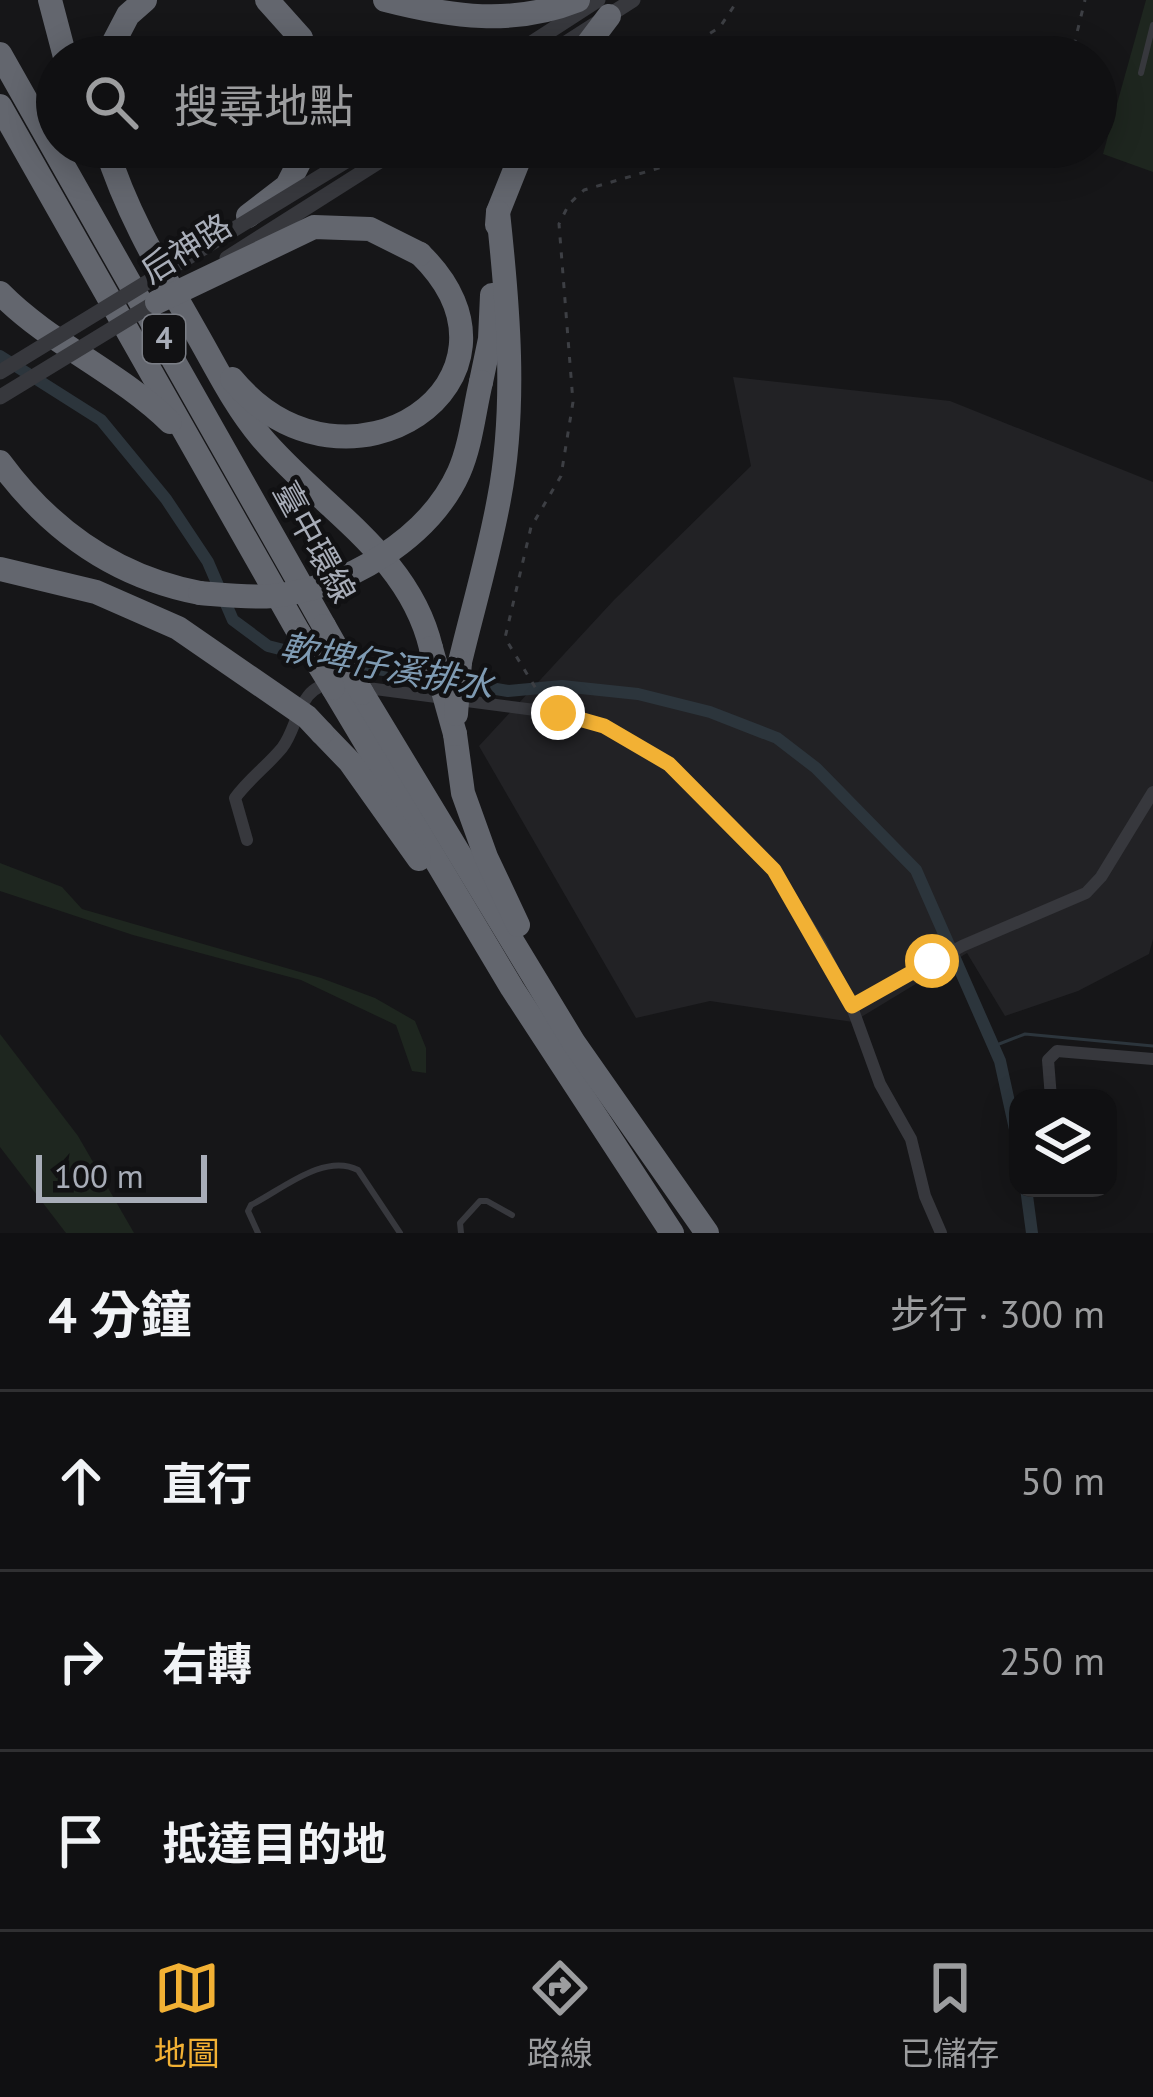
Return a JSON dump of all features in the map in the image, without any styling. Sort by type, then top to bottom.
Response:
[{"type":"highway","points":[[117,36],[128,15],[145,0]]},
{"type":"highway","points":[[267,0],[299,36]]},
{"type":"highway","points":[[385,0],[488,19],[547,12],[578,0]]},
{"type":"highway","points":[[51,3],[60,36]]},
{"type":"highway","points":[[589,36],[603,8]]},
{"type":"highway","name":"臺中環線","points":[[0,54],[36,118]]},
{"type":"highway","name":"臺中環線","points":[[0,106],[299,634],[512,988],[672,1233]]},
{"type":"highway","name":"臺中環線","points":[[65,168],[362,693],[525,964],[706,1233]]},
{"type":"highway","points":[[110,168],[121,196],[240,410],[263,440],[396,572],[425,622],[455,734],[463,793],[486,857],[516,921],[627,1121]]},
{"type":"highway","points":[[218,239],[287,186],[297,168]]},
{"type":"highway","points":[[0,462],[73,539],[139,576],[200,593],[277,596],[346,576],[399,543],[431,514],[459,472],[490,339],[498,212],[516,168]]},
{"type":"highway","points":[[455,734],[460,662],[500,496],[506,427],[507,296],[498,212]]},
{"type":"highway","points":[[157,302],[314,227],[370,229],[420,254],[448,285],[463,328],[448,381],[428,409],[395,430],[359,438],[323,436],[291,426],[261,408],[202,342]]},
{"type":"highway","points":[[0,293],[151,404],[193,448]]},
{"type":"highway","points":[[0,569],[96,592],[178,628],[308,717],[350,762],[512,988]]},
{"type":"street","points":[[550,36],[603,8],[633,0]]},
{"type":"street","points":[[569,36],[603,8]]},
{"type":"street","name":"后神路","points":[[0,372],[335,168]]},
{"type":"street","name":"后神路","points":[[0,397],[370,168]]},
{"type":"street","points":[[248,840],[235,798],[285,745],[309,694],[325,683],[558,713],[604,726],[669,764],[774,870],[852,1006],[880,1084],[911,1139],[925,1196],[941,1233]]},
{"type":"street","points":[[852,1006],[962,946],[1086,892],[1101,878],[1153,792]]},
{"type":"street","points":[[1050,1089],[1048,1060],[1058,1051],[1153,1059]]},
{"type":"lane","points":[[1142,73],[1153,25]]},
{"type":"lane","points":[[258,1233],[248,1211],[251,1205],[288,1182],[342,1166],[358,1170],[400,1233]]},
{"type":"lane","points":[[461,1233],[460,1223],[480,1201],[512,1216]]},
{"type":"path","points":[[706,36],[720,27],[738,0]]},
{"type":"path","points":[[1076,36],[1085,0]]},
{"type":"path","points":[[558,713],[536,694],[505,638],[531,527],[560,476],[573,402],[559,224],[568,204],[584,190],[662,168]]},
{"type":"shaded area","points":[[1146,0],[1153,0],[1153,172],[1117,159],[1117,104]]},
{"type":"shaded area","points":[[733,377],[950,401],[1153,482],[1153,939],[1149,954],[1078,991],[1005,1016],[967,953],[853,1022],[710,1001],[636,1018],[479,746],[614,600],[751,466]]},
{"type":"shaded area","points":[[0,863],[62,887],[82,909],[375,998],[415,1021],[426,1048],[426,1073],[412,1071],[396,1025],[301,980],[133,935],[0,891]]},
{"type":"shaded area","points":[[0,1034],[78,1136],[134,1233],[66,1233],[0,1147]]},
{"type":"waterway","name":"軟埤仔溪排水","points":[[0,356],[101,420],[166,499],[208,562],[233,620],[268,646],[311,657]]},
{"type":"waterway","name":"軟埤仔溪排水","points":[[348,664],[508,691],[562,686],[638,694],[710,712],[777,738],[816,768],[916,870],[1000,1061],[1009,1102]]},
{"type":"waterway","points":[[994,1046],[1025,1034],[1153,1046]]},
{"type":"waterway","name":"軟埤仔溪排水","points":[[1027,1197],[1032,1233]]},
{"type":"route","points":[[558,713],[604,726],[669,764],[774,870],[852,1006],[932,961]]}]
